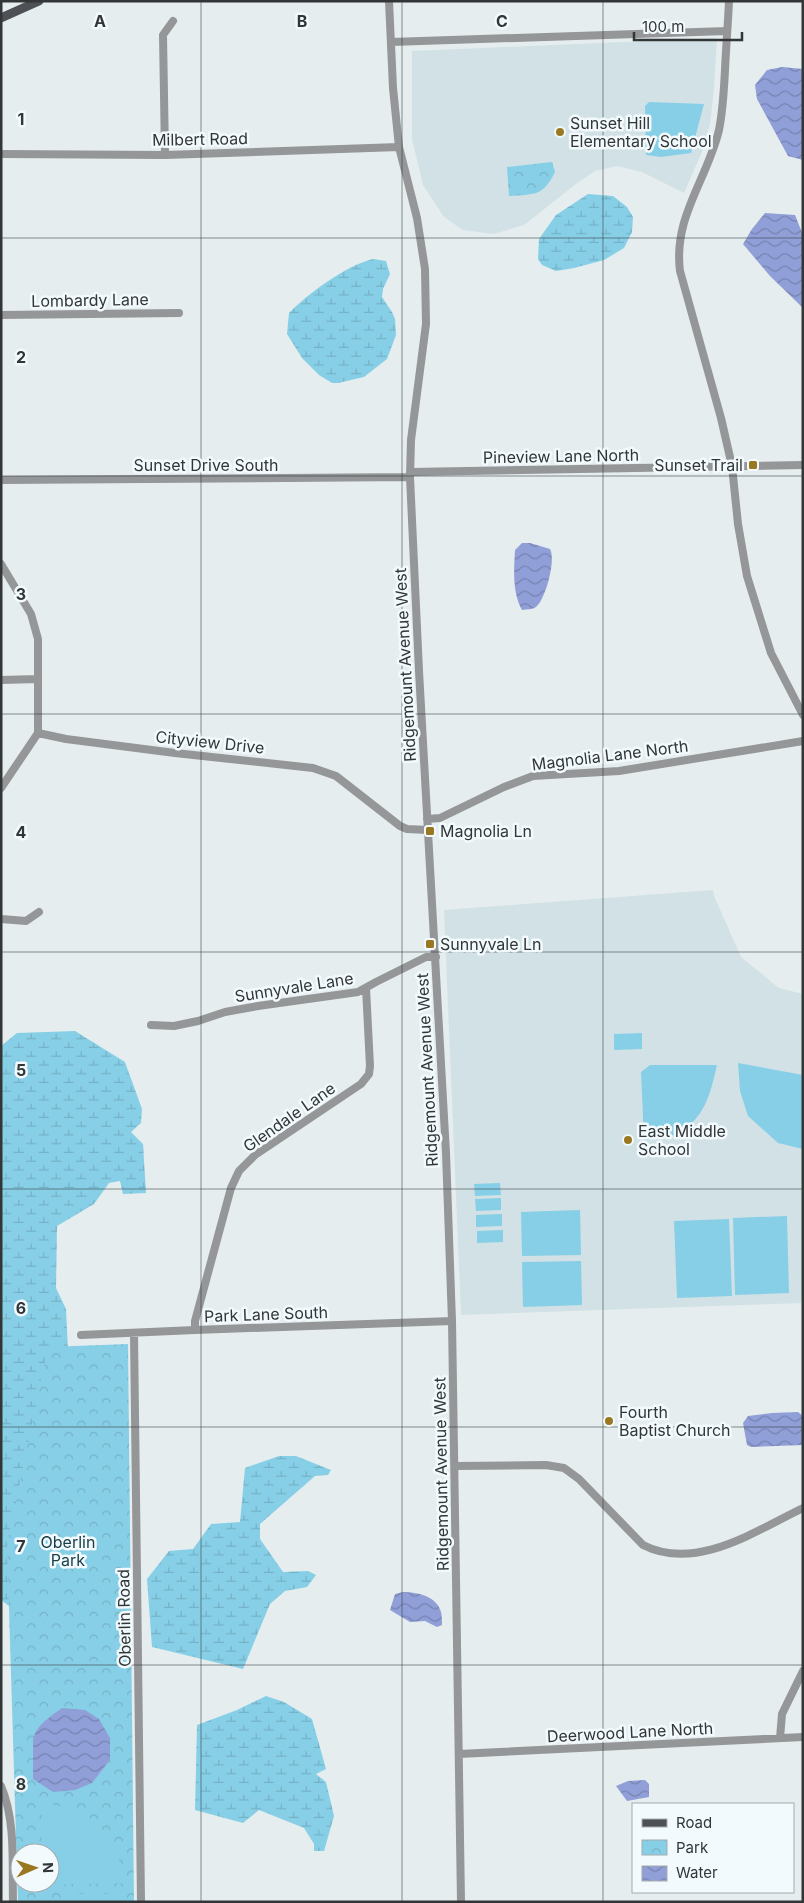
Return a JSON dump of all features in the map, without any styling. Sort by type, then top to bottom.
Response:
[{"type":"main road","points":[[1,18],[39,1]]},
{"type":"street","name":"Ridgemount Avenue West","points":[[389,1],[399,147],[422,243],[426,291],[426,324],[411,440],[410,475],[427,819],[436,957],[452,1321],[461,1902]]},
{"type":"street","points":[[729,1],[723,107],[719,129],[713,150],[682,228],[678,257],[680,271],[721,418],[732,466],[738,524],[747,576],[771,653],[802,714]]},
{"type":"street","points":[[165,154],[162,35],[173,22]]},
{"type":"street","points":[[391,42],[727,31]]},
{"type":"street","name":"Milbert Road","points":[[1,154],[165,154],[399,147]]},
{"type":"street","name":"Lombardy Lane","points":[[1,315],[179,313]]},
{"type":"street","name":"Pineview Lane North","points":[[410,475],[803,465]]},
{"type":"street","name":"Sunset Drive South","points":[[1,480],[410,475]]},
{"type":"street","points":[[1,564],[30,614],[35,627],[39,651],[38,733],[1,788]]},
{"type":"street","points":[[1,680],[38,679]]},
{"type":"street","name":"Cityview Drive","points":[[38,733],[66,739],[175,754],[313,768],[336,776],[400,826],[407,829],[428,830]]},
{"type":"street","name":"Magnolia Lane North","points":[[427,819],[440,818],[504,786],[533,776],[619,771],[803,741]]},
{"type":"street","points":[[1,919],[26,920],[39,912]]},
{"type":"street","name":"Sunnyvale Lane","points":[[151,1025],[174,1026],[198,1021],[225,1012],[348,994],[366,988],[426,957],[436,957]]},
{"type":"street","name":"Glendale Lane","points":[[195,1330],[195,1321],[231,1188],[239,1171],[255,1154],[361,1084],[369,1074],[366,988]]},
{"type":"street","name":"Park Lane South","points":[[81,1336],[452,1321]]},
{"type":"street","name":"Oberlin Road","points":[[134,1334],[141,1902]]},
{"type":"street","points":[[455,1466],[546,1465],[564,1468],[580,1479],[643,1544],[654,1550],[669,1554],[703,1552],[721,1547],[803,1508]]},
{"type":"street","points":[[780,1738],[782,1714],[803,1670]]},
{"type":"street","name":"Deerwood Lane North","points":[[459,1754],[803,1737]]},
{"type":"street","points":[[1,1786],[10,1820],[13,1902]]},
{"type":"shaded area","name":"Sunset Hill Elementary School","points":[[717,38],[710,124],[702,152],[684,193],[642,172],[617,166],[595,171],[524,225],[494,234],[463,230],[444,217],[423,185],[412,139],[412,51]]},
{"type":"shaded area","name":"East Middle School","points":[[713,890],[741,957],[779,988],[803,994],[803,1286],[801,1303],[461,1315],[444,910]]},
{"type":"green space","points":[[649,102],[704,104],[691,153],[661,157],[646,155],[645,106]]},
{"type":"green space","points":[[552,162],[555,172],[542,190],[537,193],[509,196],[507,167]]},
{"type":"green space","points":[[588,194],[613,196],[627,207],[633,217],[632,232],[624,248],[604,260],[574,268],[556,271],[542,265],[538,259],[539,239],[556,215]]},
{"type":"green space","points":[[373,259],[386,261],[390,274],[383,289],[382,297],[395,319],[396,335],[387,359],[364,377],[332,383],[319,375],[302,358],[287,334],[289,313],[328,281],[351,268]]},
{"type":"green space","points":[[75,1031],[125,1062],[142,1109],[141,1123],[131,1132],[143,1144],[146,1193],[123,1194],[120,1181],[109,1183],[94,1204],[57,1226],[56,1288],[66,1309],[68,1350],[9,1606],[1,1600],[1,1046],[17,1033]]},
{"type":"green space","points":[[642,1033],[642,1049],[614,1050],[614,1034]]},
{"type":"green space","points":[[738,1063],[803,1075],[803,1149],[778,1143],[748,1116],[740,1091]]},
{"type":"green space","points":[[650,1065],[717,1065],[712,1087],[704,1107],[691,1124],[671,1136],[644,1140],[641,1072]]},
{"type":"green space","points":[[500,1183],[501,1195],[475,1196],[474,1184]]},
{"type":"green space","points":[[501,1198],[501,1210],[476,1211],[475,1199]]},
{"type":"green space","points":[[580,1210],[581,1255],[522,1256],[521,1212]]},
{"type":"green space","points":[[502,1214],[502,1226],[476,1227],[476,1215]]},
{"type":"green space","points":[[787,1216],[789,1293],[735,1295],[733,1218]]},
{"type":"green space","points":[[729,1219],[732,1296],[677,1298],[674,1221]]},
{"type":"green space","points":[[503,1230],[503,1242],[477,1243],[477,1231]]},
{"type":"green space","points":[[581,1261],[582,1305],[523,1307],[522,1262]]},
{"type":"green space","name":"Oberlin Park","points":[[128,1344],[134,1902],[18,1902],[18,1893],[60,1893],[60,1843],[16,1843],[7,1544],[48,1347]]},
{"type":"green space","points":[[279,1456],[296,1456],[331,1470],[328,1475],[315,1476],[260,1524],[260,1539],[283,1572],[308,1571],[316,1575],[307,1587],[285,1591],[270,1604],[243,1669],[152,1647],[147,1579],[169,1551],[193,1549],[211,1524],[240,1522],[245,1468]]},
{"type":"green space","points":[[266,1696],[284,1702],[312,1719],[326,1769],[316,1774],[326,1782],[334,1816],[324,1851],[314,1851],[314,1844],[304,1828],[259,1810],[243,1823],[195,1810],[197,1725],[237,1710]]},
{"type":"green space","points":[[42,1803],[73,1809],[84,1814],[94,1821],[109,1839],[115,1849],[126,1883],[60,1885],[60,1843],[42,1843]]},
{"type":"green space","points":[[76,1894],[116,1894],[116,1902],[76,1902]]},
{"type":"water","points":[[782,67],[803,69],[803,160],[788,156],[757,99],[755,85],[767,70]]},
{"type":"water","points":[[765,213],[795,215],[803,235],[803,308],[770,276],[743,244]]},
{"type":"water","points":[[522,543],[530,543],[550,549],[552,561],[544,595],[537,606],[522,610],[515,588],[514,573],[515,550]]},
{"type":"water","points":[[798,1412],[803,1416],[803,1445],[751,1447],[747,1445],[743,1423],[748,1416]]},
{"type":"water","points":[[403,1592],[420,1594],[435,1602],[441,1612],[442,1625],[437,1627],[425,1621],[410,1622],[390,1610],[395,1594]]},
{"type":"water","points":[[62,1708],[85,1710],[99,1719],[110,1738],[110,1760],[92,1783],[75,1790],[53,1792],[33,1779],[33,1740],[40,1726]]},
{"type":"water","points":[[645,1780],[649,1784],[649,1797],[627,1801],[616,1786],[628,1781]]},
{"type":"place","name":"Sunset Hill Elementary School","points":[[560,132]]},
{"type":"place","name":"Sunset Trail","points":[[753,465]]},
{"type":"place","name":"Magnolia Ln","points":[[430,831]]},
{"type":"place","name":"Sunnyvale Ln","points":[[430,944]]},
{"type":"place","name":"East Middle School","points":[[628,1140]]},
{"type":"place","name":"Fourth Baptist Church","points":[[609,1421]]}]
